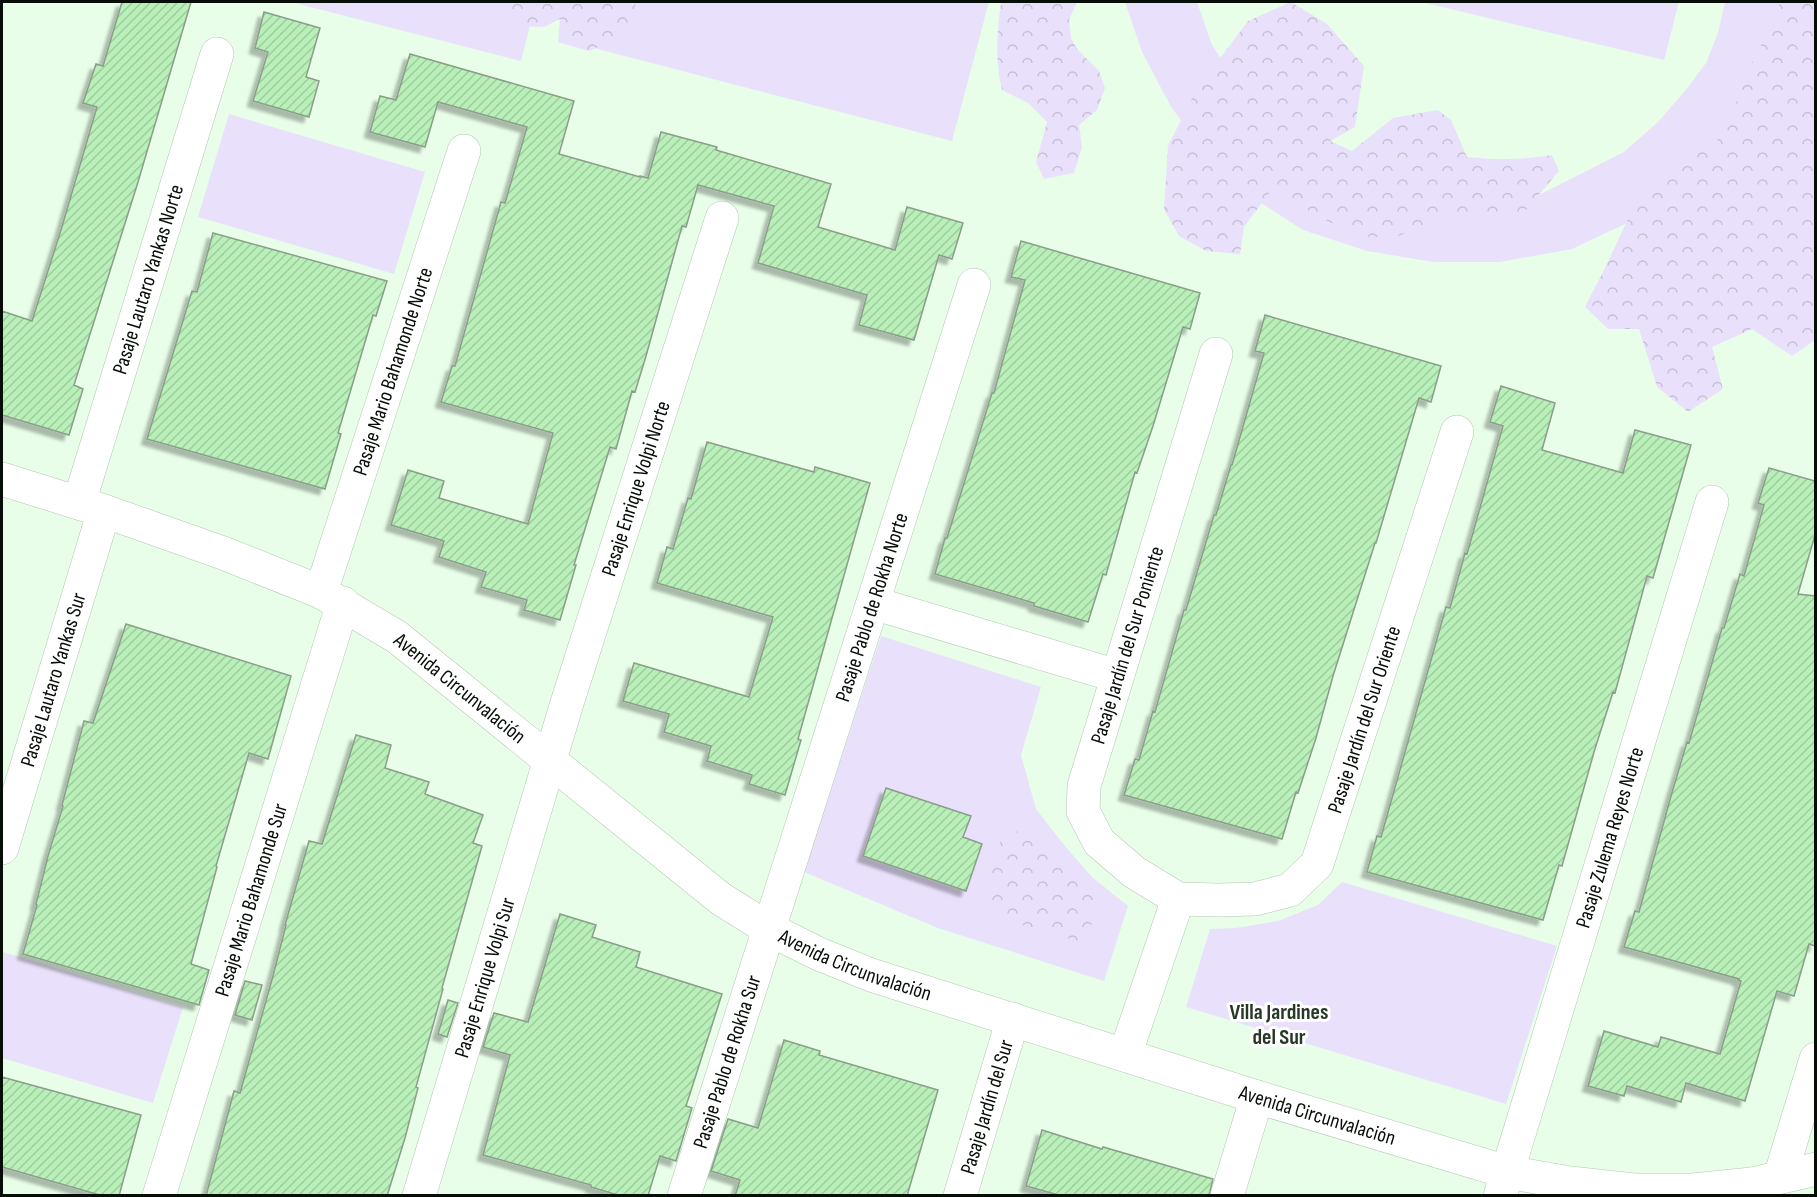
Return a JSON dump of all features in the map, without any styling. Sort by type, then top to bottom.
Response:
[{"type":"street","name":"Pasaje Lautaro Yankas Norte","points":[[91,507],[217,54]]},
{"type":"street","name":"Pasaje Mario Bahamonde Norte","points":[[332,597],[464,151]]},
{"type":"street","name":"Pasaje Enrique Volpi Norte","points":[[551,760],[567,703],[722,218]]},
{"type":"street","name":"Pasaje Pablo de Rokha Norte","points":[[769,929],[974,285]]},
{"type":"street","name":"Pasaje Jardín del Sur Poniente","points":[[1178,898],[1134,872],[1099,842],[1083,811],[1084,786],[1216,354]]},
{"type":"street","name":"Pasaje Jardín del Sur Oriente","points":[[1178,898],[1218,900],[1255,898],[1290,890],[1317,864],[1457,432]]},
{"type":"street","name":"Avenida Circunvalación","points":[[2,479],[223,553],[332,597],[397,637],[721,899],[769,929],[819,954],[871,975],[1257,1097],[1504,1184],[1570,1183],[1634,1190],[1693,1190],[1760,1185],[1815,1169]]},
{"type":"street","name":"Pasaje Zulema Reyes Norte","points":[[1504,1184],[1712,502]]},
{"type":"street","name":"Pasaje Lautaro Yankas Sur","points":[[2,848],[91,507]]},
{"type":"street","name":"Pasaje Mario Bahamonde Sur","points":[[159,1196],[332,597]]},
{"type":"street","points":[[873,603],[1117,676]]},
{"type":"street","name":"Pasaje Enrique Volpi Sur","points":[[419,1196],[551,760]]},
{"type":"street","points":[[1125,1055],[1178,898]]},
{"type":"street","name":"Pasaje Pablo de Rokha Sur","points":[[684,1196],[769,929]]},
{"type":"street","name":"Pasaje Jardín del Sur","points":[[960,1196],[1013,1019]]},
{"type":"street","points":[[1760,1185],[1815,1059]]},
{"type":"street","points":[[1227,1196],[1257,1097]]},
{"type":"green space","points":[[291,2],[536,2],[521,61]]},
{"type":"green space","points":[[512,2],[636,2],[632,21],[619,38],[589,51],[558,42],[560,19],[544,27],[522,26],[510,6]]},
{"type":"green space","points":[[578,2],[989,2],[952,141],[567,41]]},
{"type":"green space","points":[[1001,2],[1077,2],[1069,20],[1071,38],[1077,49],[1099,71],[1105,88],[1097,110],[1079,125],[1082,147],[1074,173],[1044,179],[1036,162],[1047,122],[1028,103],[1002,90],[997,46]]},
{"type":"green space","points":[[1125,2],[1197,2],[1212,45],[1242,91],[1268,123],[1484,203],[1539,195],[1624,152],[1658,122],[1706,63],[1718,33],[1725,2],[1801,2],[1729,148],[1627,223],[1572,249],[1500,262],[1433,262],[1367,251],[1303,230],[1252,197],[1203,152],[1170,105],[1142,52]]},
{"type":"green space","points":[[1291,2],[1327,24],[1364,66],[1355,127],[1330,141],[1352,151],[1393,118],[1438,110],[1451,120],[1467,157],[1510,159],[1552,155],[1559,171],[1526,210],[1490,220],[1469,212],[1449,212],[1396,237],[1369,237],[1333,224],[1298,205],[1283,192],[1270,192],[1244,227],[1240,254],[1206,251],[1179,236],[1164,209],[1168,146],[1195,92],[1248,21]]},
{"type":"green space","points":[[1421,2],[1679,2],[1664,60]]},
{"type":"green space","points":[[1780,2],[1815,2],[1815,340],[1792,356],[1752,329],[1712,347],[1723,389],[1688,412],[1657,387],[1639,329],[1608,329],[1585,307],[1635,204],[1683,159],[1714,146],[1737,101],[1754,57],[1767,35]]},
{"type":"green space","points":[[229,114],[425,172],[394,274],[198,217]]},
{"type":"green space","points":[[881,636],[1041,687],[1021,755],[1036,809],[1092,877],[1128,906],[1104,981],[938,928],[804,872]]},
{"type":"green space","points":[[1015,831],[1037,838],[1097,902],[1087,939],[1080,942],[1002,919],[991,911],[989,884],[995,853],[1003,839]]},
{"type":"green space","points":[[1342,882],[1557,946],[1506,1104],[1186,1007],[1210,929],[1236,928],[1278,921],[1318,905]]},
{"type":"green space","points":[[3,952],[183,1007],[153,1103],[2,1058]]},
{"type":"building","points":[[122,2],[191,2],[138,182],[74,385],[83,389],[69,435],[2,415],[2,311],[32,321],[97,107],[83,103],[96,64],[103,66]]},
{"type":"building","points":[[264,12],[320,28],[306,77],[319,81],[309,117],[253,101],[268,52],[255,48]]},
{"type":"building","points":[[410,54],[574,101],[559,154],[648,178],[661,132],[717,147],[716,150],[831,184],[818,227],[895,250],[907,207],[963,223],[952,259],[939,255],[914,340],[859,325],[867,295],[758,263],[774,206],[698,185],[686,227],[682,226],[646,356],[635,392],[632,391],[616,449],[610,447],[574,565],[576,565],[560,620],[524,610],[527,600],[481,587],[486,572],[439,557],[444,541],[391,525],[408,470],[444,481],[439,498],[528,524],[553,433],[441,402],[452,366],[455,366],[501,202],[505,203],[527,127],[438,102],[425,147],[370,132],[380,96],[396,100]]},
{"type":"building","points":[[213,233],[387,281],[376,316],[373,315],[338,433],[341,434],[325,489],[147,439],[192,291],[197,292]]},
{"type":"building","points":[[1021,241],[1200,293],[1190,329],[1183,327],[1153,426],[1137,473],[1135,472],[1106,575],[1103,574],[1088,622],[1034,606],[1034,603],[935,574],[992,393],[994,393],[1025,280],[1011,277]]},
{"type":"building","points":[[1265,315],[1441,366],[1431,402],[1419,398],[1316,738],[1282,839],[1124,795],[1135,759],[1139,760],[1153,711],[1155,712],[1184,610],[1186,610],[1214,515],[1216,515],[1232,465],[1264,353],[1255,351]]},
{"type":"building","points":[[1501,386],[1555,403],[1542,450],[1623,473],[1635,430],[1691,445],[1653,578],[1647,576],[1615,693],[1613,692],[1562,866],[1559,865],[1543,920],[1367,872],[1377,836],[1381,837],[1446,607],[1450,608],[1503,426],[1490,422]]},
{"type":"building","points":[[707,442],[814,472],[815,467],[870,483],[798,739],[801,740],[785,795],[749,784],[752,775],[707,761],[711,746],[664,732],[669,714],[623,701],[634,663],[749,697],[773,617],[657,583],[667,547],[673,549],[688,498],[691,499]]},
{"type":"building","points":[[1769,468],[1815,481],[1815,535],[1798,594],[1815,596],[1815,946],[1809,944],[1794,996],[1777,991],[1745,1101],[1686,1083],[1681,1102],[1627,1086],[1624,1096],[1588,1086],[1604,1031],[1658,1047],[1661,1037],[1720,1054],[1741,981],[1624,947],[1635,911],[1639,912],[1671,796],[1687,742],[1689,743],[1722,628],[1724,628],[1740,574],[1744,576],[1764,505],[1758,503]]},
{"type":"building","points":[[126,624],[291,676],[268,759],[249,753],[216,866],[191,964],[209,970],[199,1005],[23,954],[84,721],[93,723]]},
{"type":"building","points":[[356,735],[391,745],[385,768],[429,782],[425,794],[483,815],[473,843],[482,846],[442,988],[405,1138],[387,1196],[206,1196],[234,1091],[240,1093],[309,841],[322,844]]},
{"type":"building","points":[[886,788],[971,816],[963,837],[982,844],[966,891],[863,856]]},
{"type":"building","points":[[560,914],[596,925],[592,937],[640,952],[636,967],[722,994],[686,1106],[692,1108],[676,1161],[660,1156],[648,1196],[621,1196],[591,1187],[591,1185],[483,1155],[510,1055],[483,1047],[494,1013],[528,1022]]},
{"type":"building","points":[[245,981],[262,985],[252,1020],[235,1015]]},
{"type":"building","points":[[448,1000],[458,1003],[447,1037],[438,1034]]},
{"type":"building","points":[[784,1040],[820,1051],[819,1055],[938,1090],[907,1196],[735,1196],[740,1180],[711,1171],[728,1119],[758,1128]]},
{"type":"building","points":[[2,1077],[141,1115],[119,1196],[103,1196],[2,1167]]},
{"type":"building","points":[[1042,1130],[1213,1179],[1209,1196],[1062,1196],[1026,1186]]},
{"type":"district","name":"Villa Jardines del Sur","points":[[1279,1024]]}]
